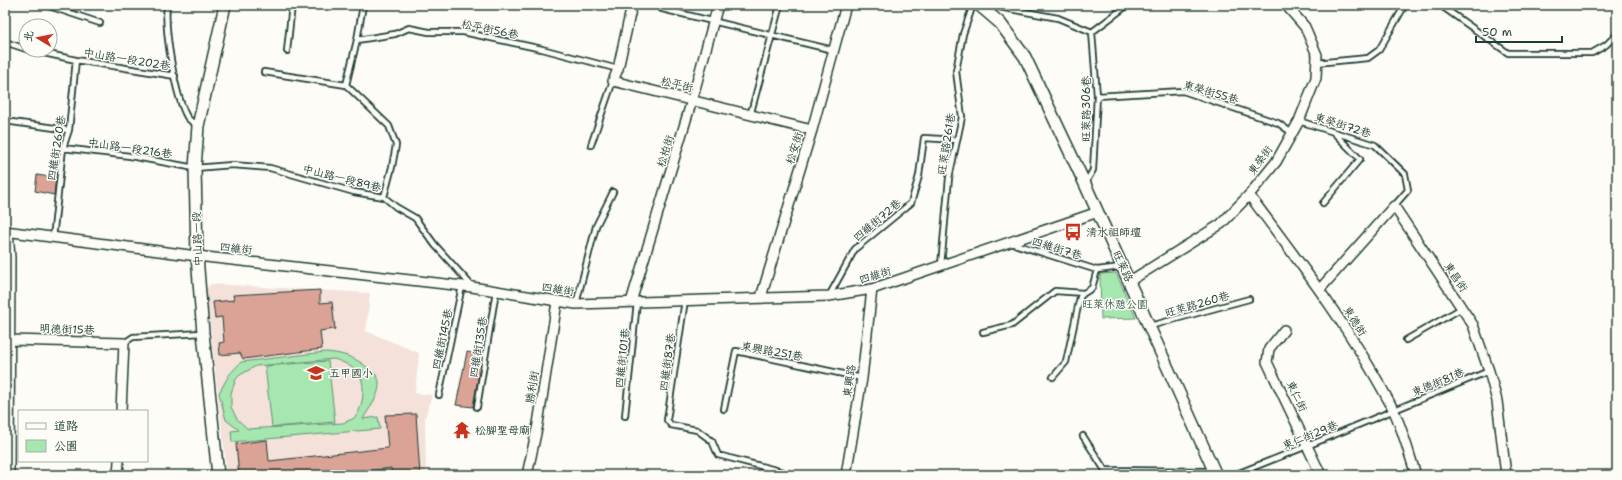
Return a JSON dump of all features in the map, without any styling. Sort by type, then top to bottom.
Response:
[{"type":"street","name":"中山路一段","points":[[218,475],[203,333],[197,256],[195,168],[198,126],[225,5]]},
{"type":"street","points":[[613,81],[618,69],[632,5]]},
{"type":"street","name":"松柏街","points":[[634,302],[718,5]]},
{"type":"street","name":"松安街","points":[[761,297],[812,130],[846,5]]},
{"type":"street","name":"旺萊路","points":[[978,5],[1000,23],[1025,57],[1086,184],[1215,473]]},
{"type":"street","name":"東榮街","points":[[1130,281],[1221,224],[1249,195],[1276,162],[1299,121],[1316,78],[1317,54],[1305,27],[1286,5]]},
{"type":"street","name":"松平街","points":[[613,81],[750,116],[812,130]]},
{"type":"street","name":"東德街","points":[[1249,195],[1320,289],[1357,347],[1393,411],[1416,475]]},
{"type":"street","points":[[1320,289],[1394,206]]},
{"type":"street","name":"東昌街","points":[[1394,206],[1473,325],[1498,401],[1506,475]]},
{"type":"street","name":"四維街","points":[[7,231],[197,256],[496,290],[557,302],[576,304],[830,296],[872,289],[1011,243],[1098,212]]},
{"type":"street","points":[[7,231],[10,258],[9,475]]},
{"type":"street","name":"東興路","points":[[846,475],[862,378],[872,289]]},
{"type":"street","name":"勝利街","points":[[527,475],[538,424],[557,302]]},
{"type":"street","name":"東仁街","points":[[1284,330],[1269,349],[1267,362],[1321,475]]},
{"type":"street","name":"明德街15巷","points":[[10,340],[124,343]]},
{"type":"street","points":[[121,410],[124,343]]},
{"type":"street","points":[[118,475],[119,462]]},
{"type":"lane","points":[[46,5],[100,23]]},
{"type":"lane","points":[[167,5],[166,14],[169,49],[180,98],[188,118],[198,126]]},
{"type":"lane","points":[[287,51],[292,5]]},
{"type":"lane","points":[[346,85],[357,40],[363,5]]},
{"type":"lane","points":[[750,116],[780,5]]},
{"type":"lane","name":"旺萊路261巷","points":[[941,265],[949,178],[962,117],[956,71],[963,34],[973,5]]},
{"type":"lane","points":[[988,5],[1058,18],[1092,32],[1125,8],[1132,5]]},
{"type":"lane","points":[[1316,63],[1368,58],[1379,50],[1404,5]]},
{"type":"lane","points":[[1440,5],[1508,53],[1592,53],[1606,45],[1617,34]]},
{"type":"lane","points":[[662,9],[833,50]]},
{"type":"lane","name":"松平街56巷","points":[[357,40],[396,34],[409,28],[429,32],[463,32],[542,49],[618,69]]},
{"type":"lane","name":"旺萊路306巷","points":[[1086,184],[1094,170],[1097,96],[1092,32]]},
{"type":"lane","points":[[5,42],[18,46]]},
{"type":"lane","name":"中山路一段202巷","points":[[58,56],[175,76]]},
{"type":"lane","name":"四維街260巷","points":[[53,238],[63,148],[69,130],[76,60]]},
{"type":"lane","points":[[264,72],[346,85],[389,126],[396,145],[384,197]]},
{"type":"lane","points":[[591,145],[613,81]]},
{"type":"lane","name":"東榮街55巷","points":[[1097,96],[1183,91],[1278,124],[1292,132]]},
{"type":"lane","points":[[5,121],[69,130]]},
{"type":"lane","name":"東榮街72巷","points":[[1299,121],[1375,145],[1405,174],[1408,190],[1394,206]]},
{"type":"lane","points":[[1323,203],[1360,159],[1332,131]]},
{"type":"lane","name":"四維街72巷","points":[[830,296],[855,249],[910,203],[919,176],[924,138],[957,140]]},
{"type":"lane","name":"中山路一段216巷","points":[[63,148],[130,156],[195,168]]},
{"type":"lane","name":"中山路一段89巷","points":[[195,168],[232,165],[270,168],[354,192],[384,197],[396,207],[415,218],[435,245],[472,287]]},
{"type":"lane","points":[[576,304],[596,226],[613,192]]},
{"type":"lane","name":"四維街7巷","points":[[1011,243],[1097,270]]},
{"type":"lane","points":[[1053,377],[1066,362],[1080,297],[1092,288],[1097,270],[1123,267]]},
{"type":"lane","name":"四維街145巷","points":[[439,395],[462,286]]},
{"type":"lane","name":"四維街135巷","points":[[477,407],[496,290]]},
{"type":"lane","points":[[983,332],[1012,325],[1055,291],[1084,293]]},
{"type":"lane","name":"旺萊路260巷","points":[[1150,326],[1249,299]]},
{"type":"lane","name":"四維街87巷","points":[[685,300],[668,420],[671,425],[697,430],[712,441],[718,455],[795,475]]},
{"type":"lane","name":"四維街101巷","points":[[625,416],[634,302]]},
{"type":"lane","points":[[1406,340],[1462,308]]},
{"type":"lane","name":"明德街15巷","points":[[124,343],[133,337],[203,333]]},
{"type":"lane","name":"東興路251巷","points":[[724,409],[736,351],[862,378]]},
{"type":"lane","name":"東德街81巷","points":[[1393,411],[1489,371]]},
{"type":"lane","name":"東仁街29巷","points":[[1234,475],[1393,411]]},
{"type":"lane","points":[[1083,436],[1108,475]]},
{"type":"lane","points":[[1105,470],[1215,473]]},
{"type":"shaded area","name":"五甲國小","points":[[211,284],[370,293],[366,331],[419,353],[415,393],[432,395],[425,418],[426,475],[227,475],[206,289]]},
{"type":"green space","name":"旺萊休憩公園","points":[[1116,273],[1136,318],[1101,319],[1100,274]]},
{"type":"green space","points":[[325,352],[337,353],[353,358],[372,371],[379,382],[378,392],[374,402],[363,419],[378,417],[380,429],[232,442],[231,431],[239,430],[226,420],[219,393],[229,375],[241,362]],"holes":[[[334,359],[355,370],[362,380],[363,398],[360,410],[353,419],[343,423],[248,429],[237,419],[231,407],[231,393],[236,379],[240,375],[256,366]]]},
{"type":"green space","points":[[328,361],[335,422],[272,427],[265,366]]},
{"type":"building","points":[[37,175],[56,178],[54,195],[35,191]]},
{"type":"building","points":[[320,290],[320,303],[332,302],[335,329],[320,331],[322,349],[243,359],[240,353],[220,355],[219,343],[224,342],[222,317],[215,318],[213,302],[234,300],[233,295]]},
{"type":"building","points":[[467,352],[482,355],[473,407],[456,405]]},
{"type":"building","points":[[416,414],[420,475],[391,475],[391,468],[335,475],[239,475],[236,444],[267,440],[269,461],[388,448],[385,415]]},
{"type":"place","name":"清水祖師壇","points":[[1073,232]]},
{"type":"place","name":"五甲國小","points":[[316,373]]},
{"type":"place","name":"松腳聖母廟","points":[[462,430]]}]
